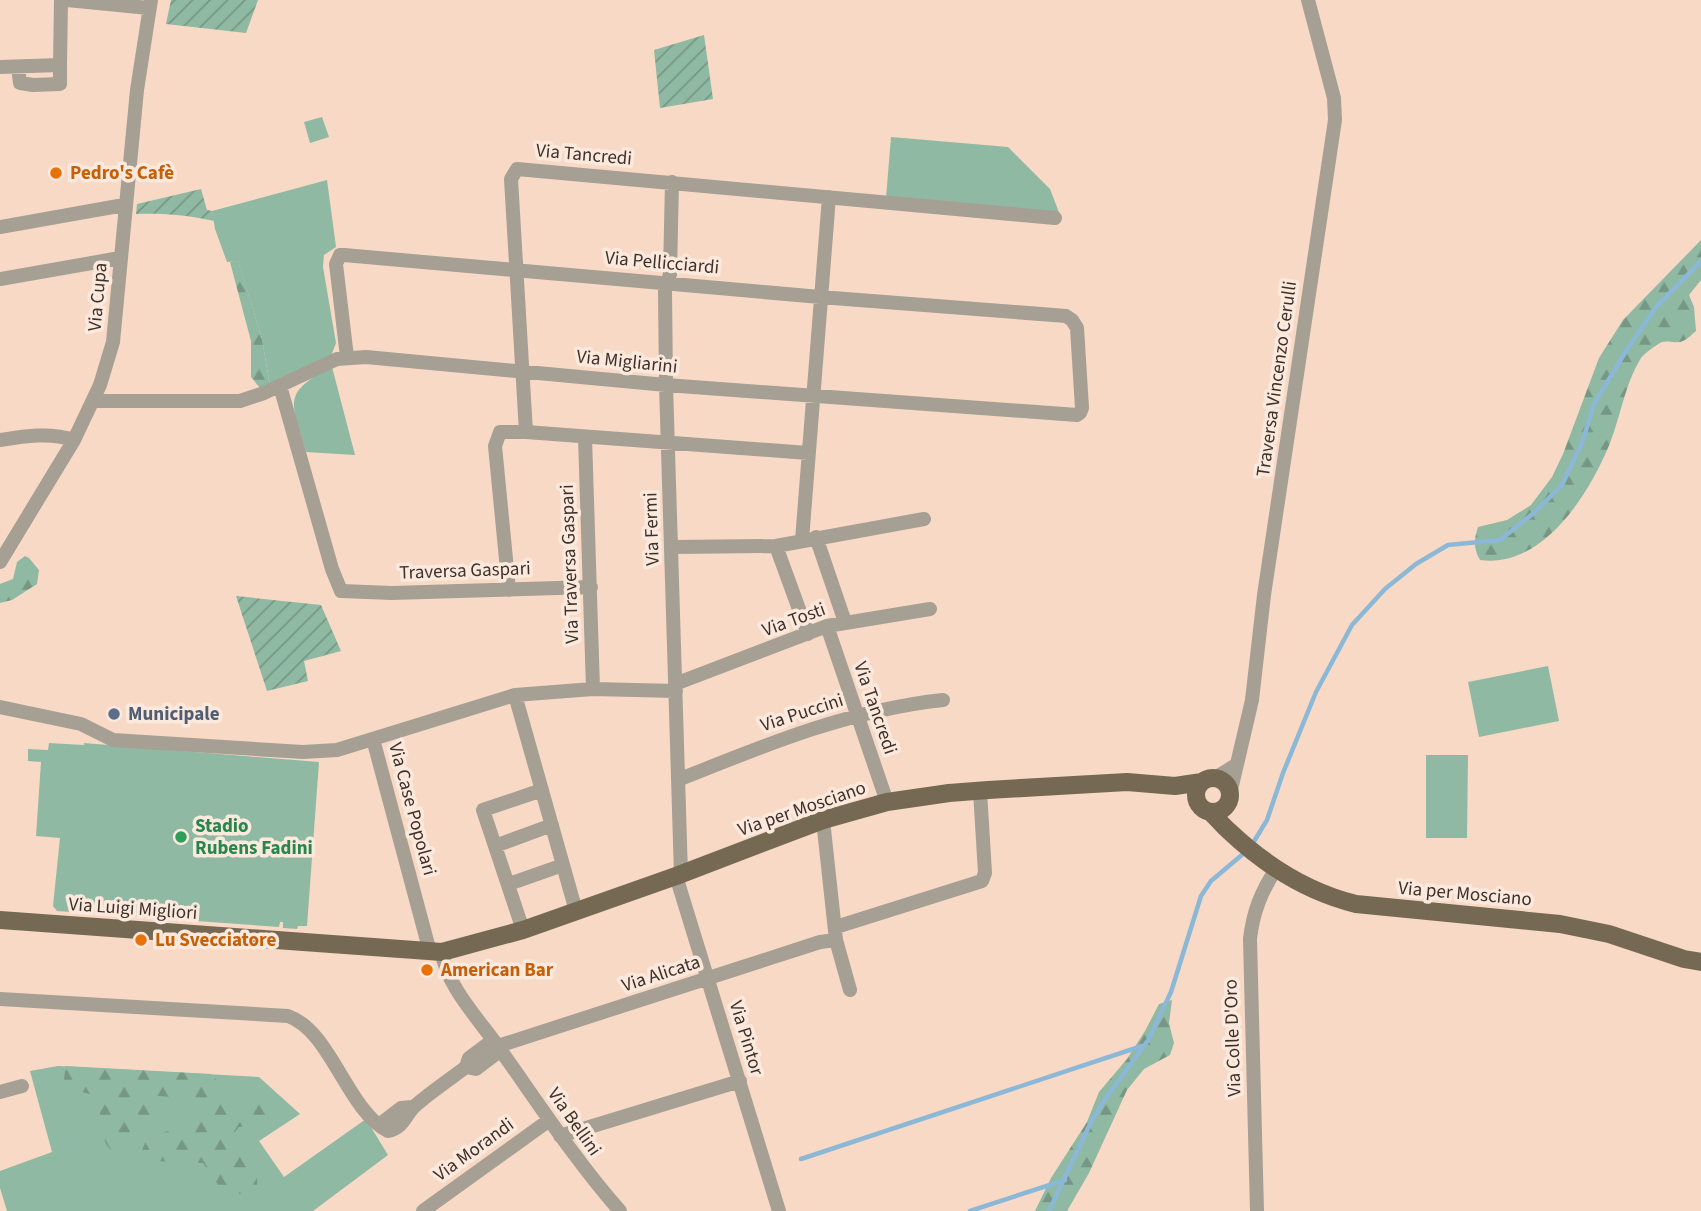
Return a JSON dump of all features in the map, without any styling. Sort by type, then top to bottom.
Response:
[{"type":"main road","name":"Via per Mosciano","points":[[436,952],[459,949],[523,930],[823,820],[887,802],[919,796],[981,791],[1126,782],[1175,786],[1209,780]]},
{"type":"main road","points":[[1230,797],[1220,811],[1203,807],[1197,789],[1209,780],[1225,783],[1230,797],[1238,839]]},
{"type":"main road","name":"Via per Mosciano","points":[[1175,786],[1276,869],[1308,889],[1356,904],[1560,924],[1609,934],[1701,962]]},
{"type":"main road","name":"Via Luigi Migliori","points":[[0,920],[436,952]]},
{"type":"street","points":[[18,67],[20,83],[55,86],[60,84],[61,0]]},
{"type":"street","name":"Via Cupa","points":[[0,562],[74,440],[93,401],[113,342],[124,205],[150,4],[67,0]]},
{"type":"street","name":"Traversa Vincenzo Cerulli","points":[[1230,797],[1252,700],[1264,595],[1335,120],[1334,98],[1308,0]]},
{"type":"street","points":[[0,67],[60,65]]},
{"type":"street","name":"Via Tancredi","points":[[526,432],[511,180],[517,169],[1055,218]]},
{"type":"street","name":"Via Fermi","points":[[672,182],[670,274],[665,290],[679,875]]},
{"type":"street","points":[[829,197],[808,453],[809,539],[845,622]]},
{"type":"street","points":[[0,228],[124,205]]},
{"type":"street","name":"Via Pellicciardi","points":[[347,357],[336,264],[340,255],[820,297],[1053,313],[1072,320],[1077,328]]},
{"type":"street","points":[[0,279],[120,258]]},
{"type":"street","name":"Via Migliarini","points":[[93,401],[227,402],[251,398],[347,357],[666,385],[1077,415],[1080,413],[1082,399],[1077,328]]},
{"type":"street","name":"Traversa Gaspari","points":[[280,386],[341,592],[591,587]]},
{"type":"street","points":[[509,590],[495,446],[500,432],[808,453]]},
{"type":"street","points":[[0,440],[24,436],[60,436],[74,440]]},
{"type":"street","name":"Via Traversa Gaspari","points":[[585,437],[593,689]]},
{"type":"street","points":[[672,547],[776,546],[925,519]]},
{"type":"street","points":[[776,546],[808,634]]},
{"type":"street","name":"Via Tosti","points":[[676,687],[827,626],[929,609]]},
{"type":"street","name":"Via Tancredi","points":[[827,626],[887,802]]},
{"type":"street","points":[[576,911],[515,695],[593,689],[676,687]]},
{"type":"street","name":"Via Case Popolari","points":[[436,952],[373,739],[515,695]]},
{"type":"street","name":"Via Puccini","points":[[678,779],[770,743],[856,715],[943,700]]},
{"type":"street","points":[[0,707],[81,724],[113,740],[303,752],[337,750],[373,739]]},
{"type":"street","points":[[1209,780],[1236,765]]},
{"type":"street","points":[[523,930],[483,810],[542,790]]},
{"type":"street","name":"Via Alicata","points":[[0,999],[288,1016],[306,1026],[366,1111],[379,1125],[401,1108],[412,1107],[466,1067],[476,1069],[498,1045],[820,942],[836,933],[982,881],[985,873],[981,791]]},
{"type":"street","points":[[823,820],[836,933],[850,990]]},
{"type":"street","points":[[495,846],[552,825]]},
{"type":"street","points":[[509,884],[563,864]]},
{"type":"street","name":"Via Colle D'Oro","points":[[1257,1211],[1250,939],[1252,918],[1257,904],[1276,869]]},
{"type":"street","name":"Via Pintor","points":[[679,875],[779,1211]]},
{"type":"street","name":"Via Bellini","points":[[436,952],[548,1121],[620,1211]]},
{"type":"street","points":[[560,1136],[740,1081]]},
{"type":"street","points":[[0,1092],[22,1086]]},
{"type":"street","name":"Via Morandi","points":[[423,1211],[548,1121]]},
{"type":"green space","points":[[171,0],[258,0],[246,33],[166,24]]},
{"type":"green space","points":[[704,35],[713,99],[660,108],[654,50]]},
{"type":"green space","points":[[322,117],[329,137],[310,143],[304,122]]},
{"type":"green space","points":[[891,137],[1008,147],[1050,189],[1060,215],[886,198]]},
{"type":"green space","points":[[327,180],[336,247],[324,255],[323,267],[336,343],[331,356],[270,386],[262,339],[238,261],[227,262],[215,229],[212,211]]},
{"type":"green space","points":[[201,189],[207,210],[212,211],[214,221],[175,215],[136,214],[137,204]]},
{"type":"green space","points":[[1701,240],[1701,280],[1689,295],[1694,307],[1696,331],[1681,342],[1662,342],[1641,358],[1627,389],[1610,443],[1577,504],[1544,540],[1524,553],[1503,560],[1480,560],[1475,544],[1478,527],[1507,520],[1531,505],[1552,477],[1599,358],[1623,320]]},
{"type":"green space","points":[[238,260],[262,339],[270,386],[260,388],[251,377],[251,341],[230,262]]},
{"type":"green space","points":[[332,367],[355,455],[306,452],[297,422],[294,401],[297,392],[315,376]]},
{"type":"green space","points":[[25,556],[39,570],[37,584],[12,600],[0,603],[0,584],[13,579],[17,562]]},
{"type":"green space","points":[[236,596],[321,605],[341,651],[304,661],[308,681],[267,691]]},
{"type":"green space","points":[[1548,666],[1559,721],[1479,737],[1468,682]]},
{"type":"green space","name":"Stadio Rubens Fadini","points":[[49,743],[84,743],[319,762],[307,926],[298,926],[297,929],[283,928],[283,922],[280,922],[279,927],[57,911],[53,906],[60,838],[36,836],[41,762],[28,761],[28,749],[48,750]]},
{"type":"green space","points":[[1426,755],[1468,755],[1467,838],[1426,838]]},
{"type":"green space","points":[[1172,1000],[1169,1023],[1174,1043],[1170,1055],[1144,1069],[1127,1090],[1089,1173],[1067,1211],[1035,1211],[1051,1178],[1087,1122],[1099,1092],[1127,1059],[1159,1004]]},
{"type":"green space","points":[[58,1066],[259,1077],[300,1114],[259,1141],[284,1177],[366,1119],[388,1155],[313,1211],[7,1211],[0,1188],[0,1171],[52,1152],[30,1071]]},
{"type":"green space","points":[[65,1066],[211,1074],[237,1103],[270,1099],[279,1104],[277,1117],[269,1123],[239,1127],[233,1134],[256,1174],[256,1188],[248,1193],[228,1194],[221,1189],[203,1163],[153,1161],[144,1156],[142,1150],[148,1137],[188,1125],[201,1113],[187,1102],[175,1098],[156,1096],[157,1104],[167,1114],[166,1119],[160,1120],[143,1117],[123,1104],[121,1108],[131,1123],[128,1153],[123,1158],[113,1152],[103,1138],[100,1113],[94,1095],[78,1091],[64,1083]]},
{"type":"waterway","points":[[1253,843],[1267,820],[1316,692],[1352,625],[1385,589],[1416,564],[1448,545],[1500,540],[1535,512],[1562,485],[1582,443],[1594,404],[1626,351],[1656,307],[1701,261]]},
{"type":"waterway","points":[[1049,1211],[1092,1120],[1149,1039],[1171,992],[1201,896],[1211,881],[1243,854]]},
{"type":"waterway","points":[[801,1159],[1142,1046]]},
{"type":"waterway","points":[[970,1211],[1065,1180]]},
{"type":"place","name":"Pedro's Cafè","points":[[56,173]]},
{"type":"place","name":"Municipale","points":[[114,714]]},
{"type":"place","name":"Stadio Rubens Fadini","points":[[181,837]]},
{"type":"place","name":"Lu Svecciatore","points":[[141,940]]},
{"type":"place","name":"American Bar","points":[[427,970]]}]
